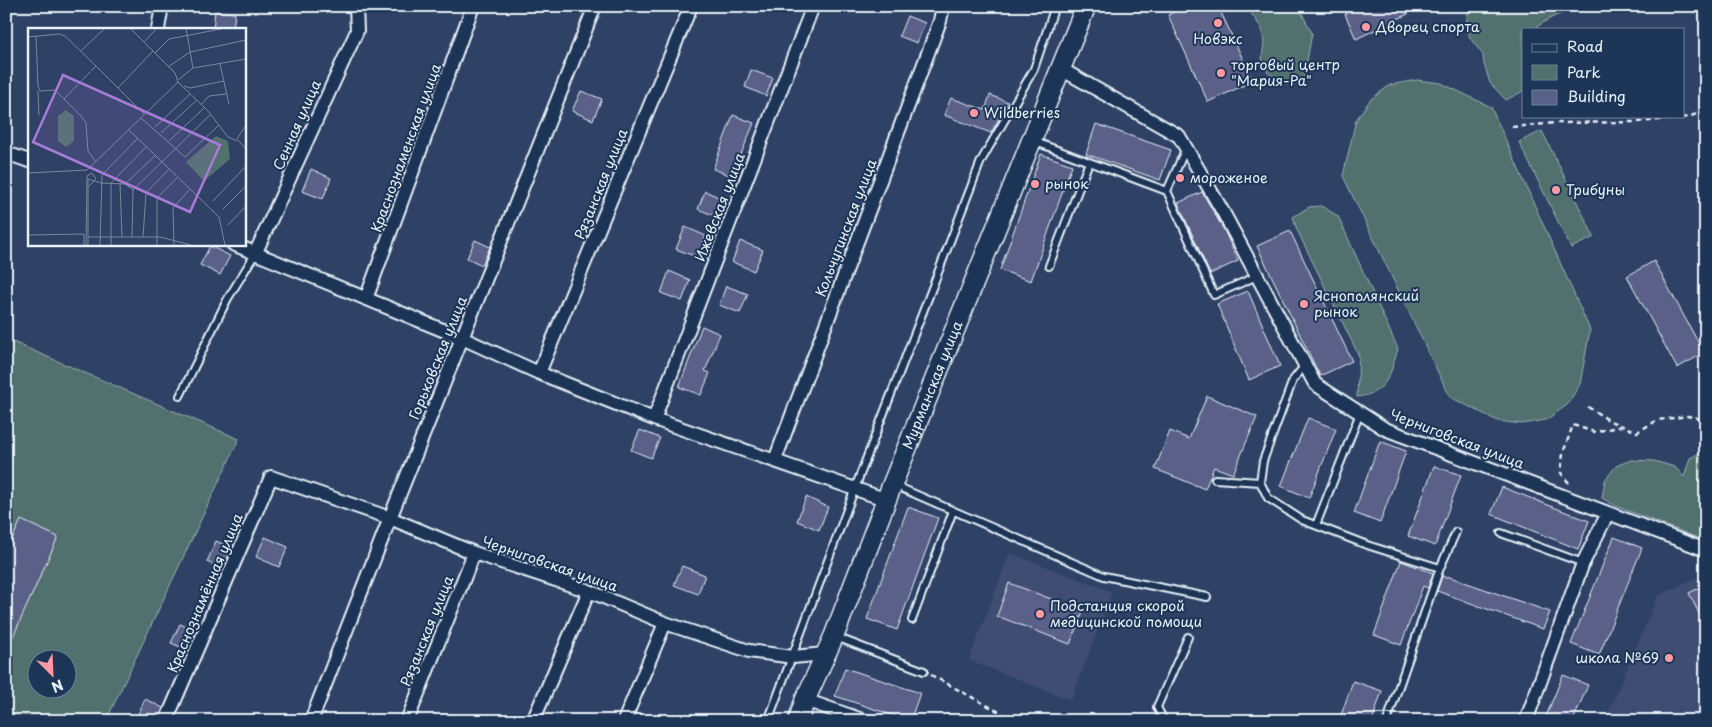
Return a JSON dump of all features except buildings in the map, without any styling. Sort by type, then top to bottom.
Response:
[{"type":"main road","name":"Мурманская улица","points":[[798,721],[805,700],[834,636],[1086,6]]},
{"type":"street","points":[[158,28],[162,6]]},
{"type":"street","name":"Сенная улица","points":[[255,254],[356,31],[356,6]]},
{"type":"street","name":"Краснознаменская улица","points":[[366,299],[473,6]]},
{"type":"street","name":"Горьковская улица","points":[[311,721],[390,518],[595,6]]},
{"type":"street","name":"Рязанская улица","points":[[539,373],[690,6]]},
{"type":"street","name":"Ижевская улица","points":[[654,419],[813,6]]},
{"type":"street","name":"Кольчугинская улица","points":[[775,460],[940,21],[943,6]]},
{"type":"street","name":"Черниговская улица","points":[[1061,69],[1179,136],[1315,384],[1385,429],[1706,550]]},
{"type":"street","points":[[6,153],[28,161]]},
{"type":"street","points":[[234,245],[462,338],[539,373],[654,419],[855,488],[890,492]]},
{"type":"street","name":"Черниговская улица","points":[[271,477],[390,518],[474,553],[589,591],[665,623],[750,651],[793,657],[825,654]]},
{"type":"street","name":"Краснознамённая улица","points":[[166,721],[271,477]]},
{"type":"street","points":[[1526,721],[1583,563],[1608,513]]},
{"type":"street","name":"Рязанская улица","points":[[407,721],[474,553]]},
{"type":"street","points":[[533,721],[589,591]]},
{"type":"street","points":[[624,721],[665,623]]},
{"type":"street","points":[[805,700],[865,721]]},
{"type":"lane","points":[[768,721],[855,488],[981,161],[1034,68],[1055,6]]},
{"type":"lane","points":[[1032,141],[1167,192],[1214,295],[1257,276]]},
{"type":"lane","points":[[1167,192],[1186,148]]},
{"type":"lane","points":[[1049,266],[1088,162]]},
{"type":"lane","points":[[180,396],[228,300],[255,254]]},
{"type":"lane","points":[[1305,365],[1293,380],[1289,389],[1263,461],[1260,482],[1268,498],[1302,520],[1367,545],[1440,568]]},
{"type":"lane","points":[[1316,525],[1360,413]]},
{"type":"lane","points":[[1215,479],[1260,482]]},
{"type":"lane","points":[[890,492],[953,511],[1104,576],[1207,597]]},
{"type":"lane","points":[[912,620],[953,511]]},
{"type":"lane","points":[[1387,721],[1440,568],[1456,532]]},
{"type":"lane","points":[[1500,533],[1583,563]]},
{"type":"lane","points":[[834,636],[924,671]]},
{"type":"lane","points":[[1164,721],[1157,707],[1188,637]]},
{"type":"path","points":[[1684,117],[1706,110]]},
{"type":"path","points":[[1512,127],[1557,123],[1638,122],[1679,118]]},
{"type":"path","points":[[1588,407],[1610,421],[1637,432],[1658,420],[1688,416],[1706,420]]},
{"type":"path","points":[[1571,486],[1560,473],[1563,453],[1573,425],[1594,432],[1622,426]]},
{"type":"path","points":[[924,671],[1016,721]]},
{"type":"shaded area","points":[[1010,553],[1112,592],[1071,700],[969,660]]},
{"type":"shaded area","name":"школа №69","points":[[1706,573],[1706,721],[1605,721],[1658,596]]},
{"type":"green space","points":[[1246,6],[1298,6],[1312,33],[1303,82],[1287,84],[1268,73],[1262,58],[1264,43],[1262,29]]},
{"type":"green space","points":[[1475,6],[1578,6],[1551,18],[1535,28],[1522,28],[1522,92],[1506,100],[1490,83],[1483,55],[1470,38],[1466,24],[1468,12]]},
{"type":"green space","points":[[1417,80],[1441,83],[1491,107],[1590,330],[1580,384],[1567,405],[1546,420],[1522,424],[1498,421],[1450,397],[1343,176],[1356,120],[1370,100],[1390,85]]},
{"type":"green space","name":"Трибуны","points":[[1542,131],[1594,237],[1571,248],[1519,142]]},
{"type":"green space","points":[[1321,206],[1338,216],[1398,349],[1386,381],[1381,387],[1367,395],[1357,397],[1359,356],[1297,230],[1293,217],[1309,207]]},
{"type":"green space","points":[[6,339],[239,439],[106,721],[6,721]]},
{"type":"green space","points":[[1706,369],[1706,406],[1700,401],[1700,372]]},
{"type":"green space","points":[[1706,450],[1706,541],[1616,506],[1602,498],[1605,480],[1616,466],[1631,460],[1654,461],[1675,467],[1684,477],[1690,458]]},
{"type":"place","name":"Новэкс","points":[[1218,23]]},
{"type":"place","name":"Дворец спорта","points":[[1366,27]]},
{"type":"place","name":"торговый центр \"Мария-Ра\"","points":[[1221,73]]},
{"type":"place","name":"Wildberries","points":[[974,113]]},
{"type":"place","name":"мороженое","points":[[1180,178]]},
{"type":"place","name":"рынок","points":[[1035,184]]},
{"type":"place","name":"Трибуны","points":[[1556,190]]},
{"type":"place","name":"Яснополянский рынок","points":[[1304,304]]},
{"type":"place","name":"Подстанция скорой медицинской помощи","points":[[1040,614]]},
{"type":"place","name":"школа №69","points":[[1669,658]]}]
